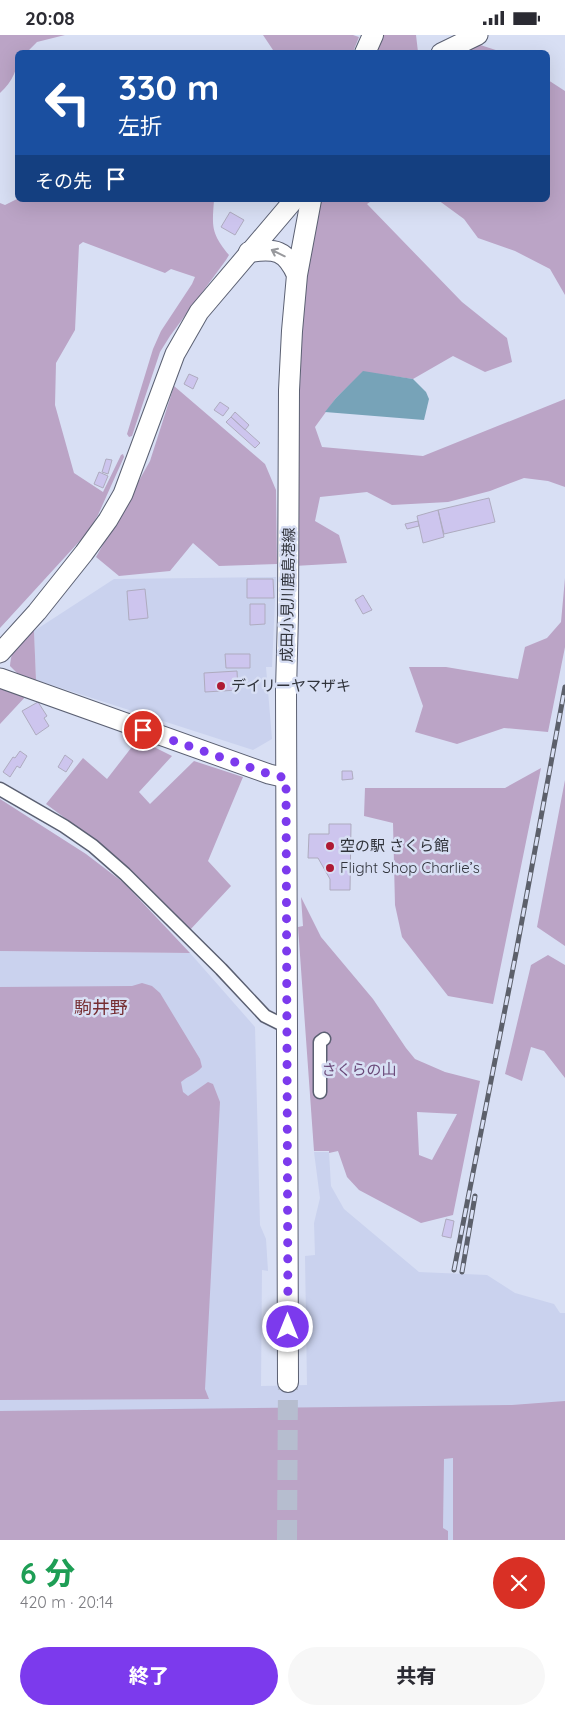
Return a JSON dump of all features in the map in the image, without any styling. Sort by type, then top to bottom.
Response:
[{"type":"main road","points":[[366,50],[373,35]]},
{"type":"main road","name":"成田小見川鹿島港線","points":[[288,1382],[286,778],[289,390],[297,275],[311,202]]},
{"type":"main road","points":[[249,252],[274,250],[284,255],[292,263],[297,275]]},
{"type":"street","points":[[447,50],[478,35]]},
{"type":"street","points":[[0,653],[37,612],[84,553],[108,519],[123,493],[175,354],[199,312],[292,202]]},
{"type":"street","points":[[0,678],[269,774],[286,778]]},
{"type":"street","points":[[0,789],[64,826],[93,847],[125,874],[221,969],[265,1016],[287,1027]]},
{"type":"street","points":[[320,1092],[320,1041],[324,1039]]},
{"type":"shaded area","points":[[363,371],[413,379],[426,392],[429,399],[424,420],[325,412]]},
{"type":"shaded area","points":[[276,577],[272,667],[266,667],[272,739],[253,750],[36,680],[34,631],[114,579]]},
{"type":"shaded area","points":[[0,951],[190,953],[255,1027],[260,1225],[266,1239],[268,1271],[262,1270],[261,1386],[307,1385],[305,1256],[315,1255],[314,1223],[320,1198],[314,1152],[329,1152],[331,1186],[344,1209],[419,1272],[487,1275],[515,1293],[554,1304],[560,1313],[565,1313],[565,1540],[0,1540]]},
{"type":"green space","points":[[0,35],[65,35],[37,42],[29,50],[15,50],[14,75],[0,93]]},
{"type":"green space","points":[[263,35],[353,35],[359,37],[354,50],[273,50]]},
{"type":"green space","points":[[383,35],[416,35],[418,50],[376,50]]},
{"type":"green space","points":[[474,43],[496,50],[461,50]]},
{"type":"green space","points":[[550,81],[565,91],[565,295],[550,269],[515,251],[478,238],[464,219],[441,202],[550,202]]},
{"type":"green space","points":[[15,200],[15,202],[214,202],[214,229],[219,241],[229,255],[160,352],[132,436],[129,437],[127,434],[153,349],[161,331],[195,277],[171,269],[165,273],[83,242],[79,245],[75,330],[56,363],[55,405],[74,473],[103,492],[121,455],[123,454],[124,457],[98,515],[87,533],[0,628],[0,203],[5,205]]},
{"type":"green space","points":[[318,202],[370,202],[367,204],[462,302],[507,338],[512,362],[485,372],[453,356],[413,379],[363,372],[336,398],[315,427],[322,447],[423,456],[565,399],[565,487],[548,481],[524,478],[490,491],[448,502],[392,505],[367,492],[320,497],[315,521],[339,535],[347,563],[294,566],[303,295]]},
{"type":"green space","points":[[174,386],[265,464],[276,490],[277,564],[219,566],[193,543],[170,571],[119,576],[96,557],[150,461]]},
{"type":"green space","points":[[565,578],[565,647],[548,732],[504,728],[457,744],[415,732],[423,706],[409,667],[446,667],[518,679],[525,647],[547,638],[561,622]]},
{"type":"green space","points":[[34,631],[36,680],[18,674],[10,666],[12,653],[16,645]]},
{"type":"green space","points":[[0,687],[27,695],[0,724]]},
{"type":"green space","points":[[138,739],[172,756],[139,792],[150,804],[194,761],[243,777],[208,861],[231,886],[189,931],[104,847],[46,804],[83,758],[107,779]]},
{"type":"green space","points":[[541,768],[493,1004],[448,996],[402,937],[395,905],[393,823],[364,816],[365,788],[505,788]]},
{"type":"green space","points":[[565,780],[565,946],[537,927]]},
{"type":"green space","points":[[0,799],[86,854],[124,883],[190,953],[0,951]]},
{"type":"green space","name":"さくらの山","points":[[301,897],[321,937],[373,999],[415,1059],[445,1072],[480,1081],[453,1215],[421,1223],[359,1190],[347,1177],[338,1151],[329,1153],[329,1151],[314,1151],[298,927],[303,926]],"holes":[[[417,1112],[457,1114],[432,1160],[419,1155]]]},
{"type":"green space","points":[[548,955],[565,965],[565,1078],[544,1051],[531,1047],[522,1081],[505,1074],[531,965]]},
{"type":"green space","points":[[142,983],[152,986],[160,993],[200,1059],[202,1067],[181,1082],[183,1092],[188,1096],[208,1082],[213,1084],[220,1102],[205,1389],[209,1399],[0,1400],[0,987],[132,986]]},
{"type":"green space","points":[[565,1401],[565,1540],[453,1540],[453,1458],[444,1459],[443,1528],[448,1531],[448,1540],[0,1540],[0,1411],[512,1405]]},
{"type":"building","points":[[230,212],[244,220],[235,235],[221,227]]},
{"type":"building","points":[[189,374],[198,378],[193,389],[184,384]]},
{"type":"building","points":[[220,402],[229,408],[223,416],[214,410]]},
{"type":"building","points":[[235,412],[249,425],[245,430],[231,417]]},
{"type":"building","points":[[231,417],[260,443],[255,448],[226,422]]},
{"type":"building","points":[[106,459],[112,460],[108,474],[102,472]]},
{"type":"building","points":[[99,472],[108,476],[103,488],[94,484]]},
{"type":"building","points":[[489,498],[495,522],[444,534],[438,510]]},
{"type":"building","points":[[438,510],[444,537],[423,543],[417,516]]},
{"type":"building","points":[[418,521],[419,526],[407,529],[405,524]]},
{"type":"building","points":[[247,579],[273,579],[274,598],[247,598]]},
{"type":"building","points":[[145,589],[148,618],[129,620],[127,591]]},
{"type":"building","points":[[363,595],[372,610],[363,614],[355,600]]},
{"type":"building","points":[[250,604],[265,604],[265,624],[250,625]]},
{"type":"building","points":[[225,654],[250,654],[250,668],[226,668]]},
{"type":"building","points":[[237,671],[238,690],[205,692],[204,673]]},
{"type":"building","points":[[38,702],[47,716],[44,718],[49,726],[36,735],[22,711]]},
{"type":"building","points":[[20,751],[27,756],[20,768],[17,766],[10,777],[3,772],[13,757],[15,758]]},
{"type":"building","points":[[65,755],[73,761],[66,772],[58,767]]},
{"type":"building","points":[[342,771],[352,771],[353,779],[342,780]]},
{"type":"building","name":"空の駅 さくら館","points":[[329,824],[351,824],[350,890],[330,890],[330,879],[318,858],[308,858],[309,834],[329,834]]},
{"type":"building","points":[[446,1219],[454,1221],[451,1238],[442,1236]]},
{"type":"tunnel","points":[[287,1540],[288,1382]]},
{"type":"railway","points":[[454,1270],[516,953],[565,687]]},
{"type":"railway","points":[[462,1272],[475,1196]]},
{"type":"place","name":"デイリーヤマザキ","points":[[221,686]]},
{"type":"place","name":"空の駅 さくら館","points":[[330,846]]},
{"type":"place","name":"Flight Shop Charlie’s","points":[[330,868]]},
{"type":"district","name":"駒井野","points":[[101,1008]]},
{"type":"route","points":[[143,730],[269,774],[286,778],[288,1327]]}]
